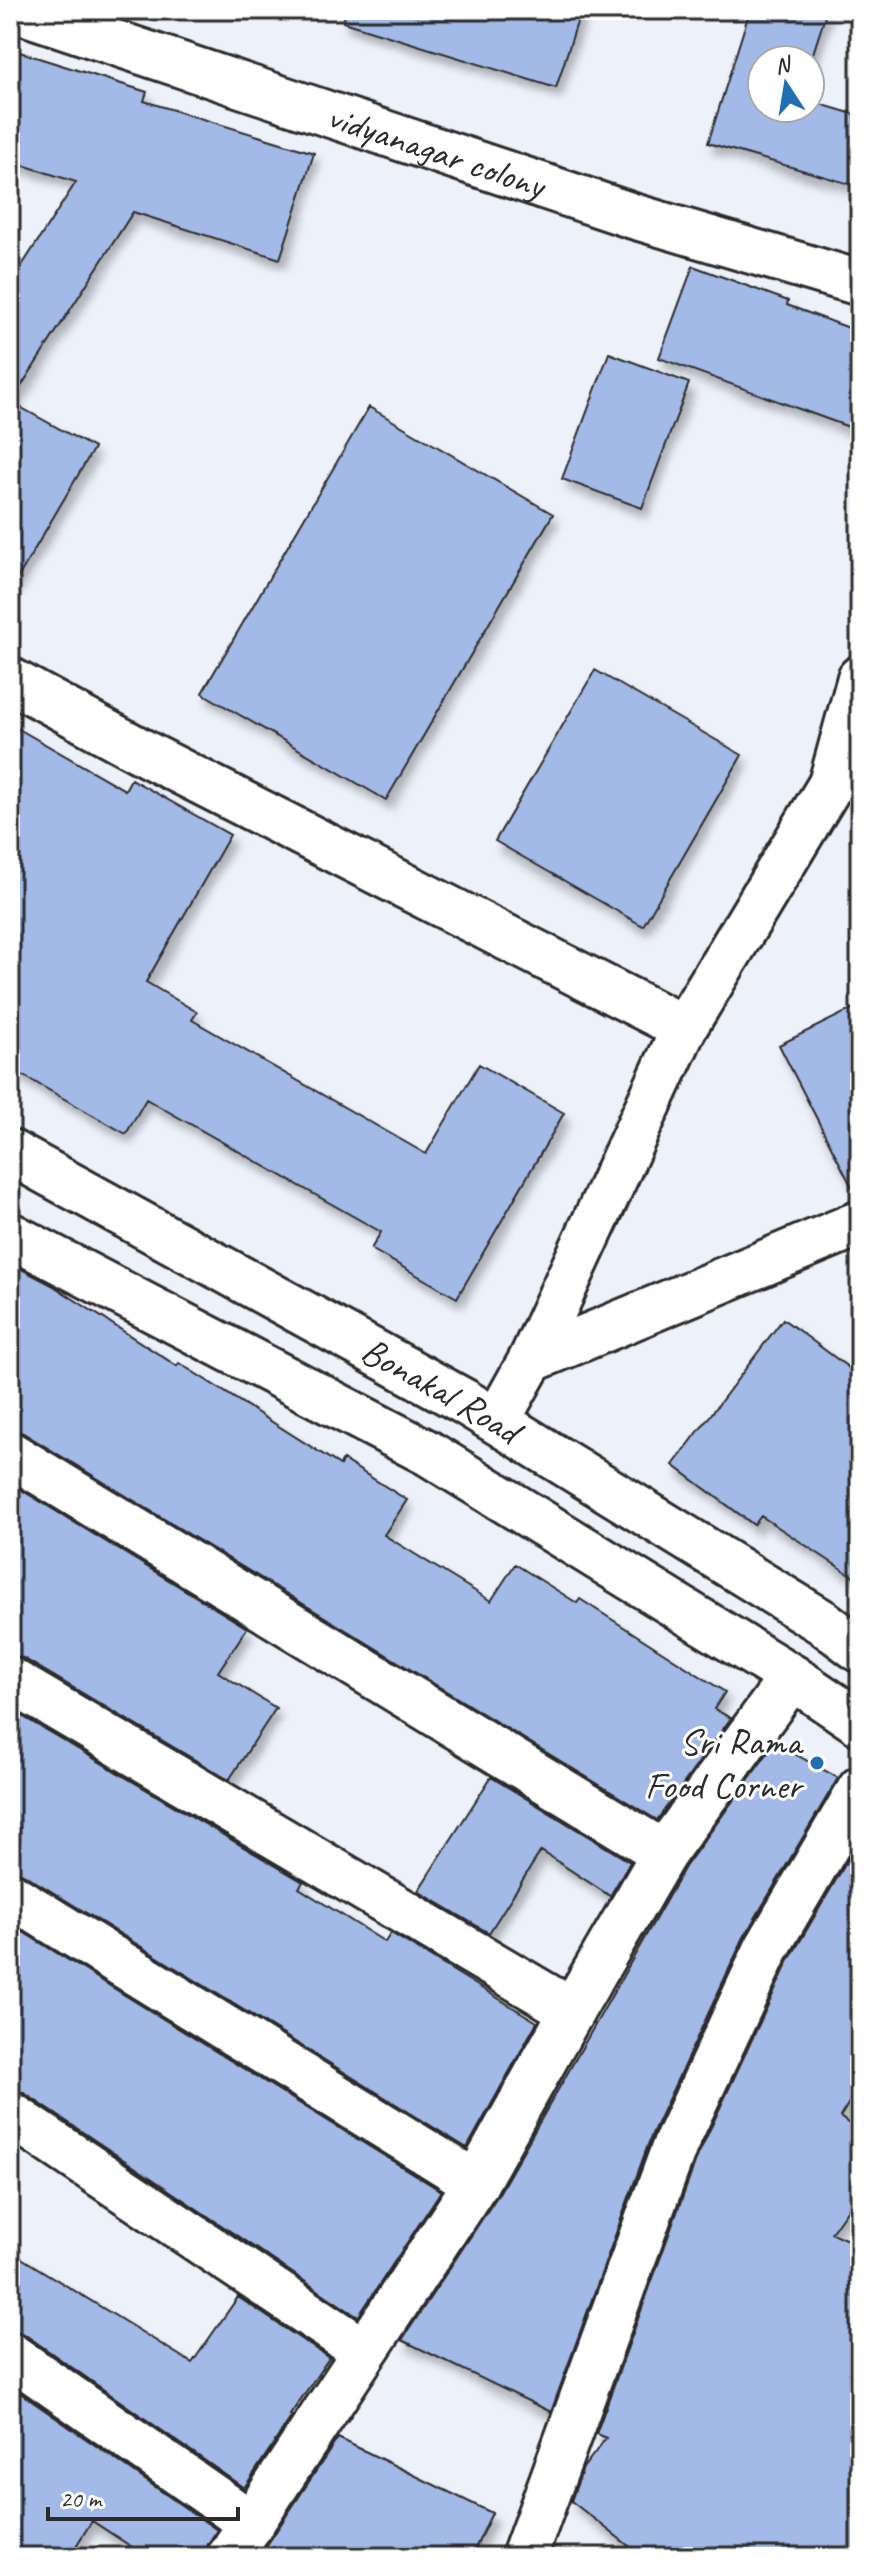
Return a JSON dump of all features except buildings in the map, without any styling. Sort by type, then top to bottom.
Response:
[{"type":"street","name":"vidyanagar colony","points":[[17,10],[633,216],[860,283]]},
{"type":"street","points":[[497,1421],[531,1360],[684,1028],[845,776],[860,678]]},
{"type":"street","points":[[10,680],[150,756],[684,1028]]},
{"type":"street","name":"Bonakal Road","points":[[10,1152],[497,1421],[824,1623],[860,1650]]},
{"type":"street","points":[[531,1360],[860,1223]]},
{"type":"street","name":"Bonakal Road","points":[[10,1235],[428,1453],[792,1677],[860,1723]]},
{"type":"street","points":[[10,1454],[664,1853]]},
{"type":"street","points":[[10,2355],[240,2541],[476,2183],[664,1853],[792,1677]]},
{"type":"street","points":[[10,1680],[572,2011]]},
{"type":"street","points":[[524,2557],[675,2145],[767,1948],[860,1789]]},
{"type":"street","points":[[10,1895],[476,2183]]},
{"type":"street","points":[[10,2114],[364,2351]]},
{"type":"place","name":"Sri Rama Food Corner","points":[[817,1763]]}]
